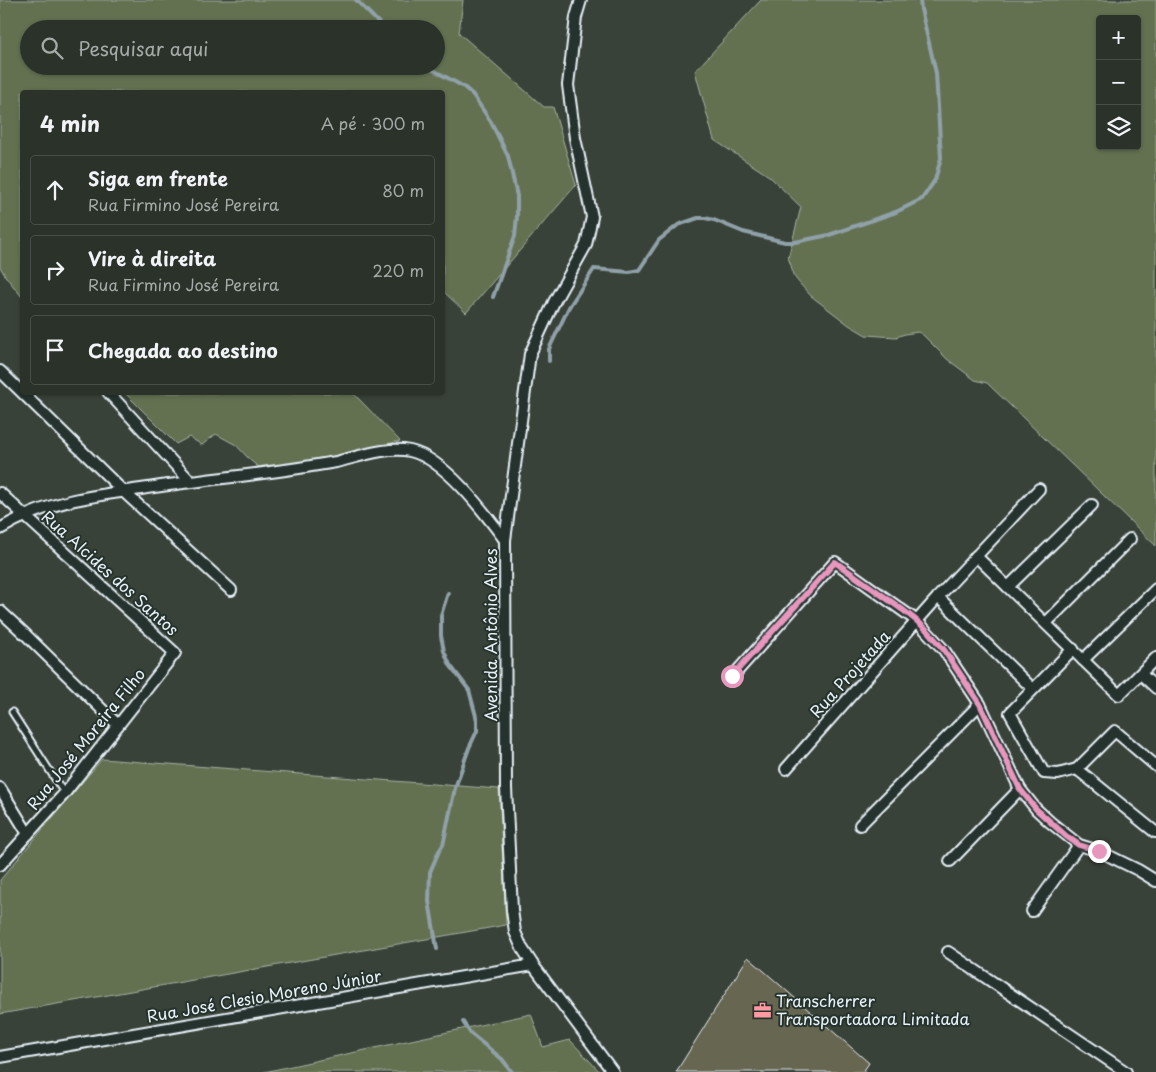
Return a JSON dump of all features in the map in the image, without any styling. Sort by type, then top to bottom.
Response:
[{"type":"street","points":[[505,540],[530,354],[554,302],[586,245],[592,217],[575,138],[568,85],[576,17],[581,0]]},
{"type":"street","points":[[0,371],[20,391]]},
{"type":"street","points":[[25,395],[123,491],[231,590]]},
{"type":"street","points":[[111,395],[191,482]]},
{"type":"street","name":"Avenida Antônio Alves","points":[[0,528],[37,510],[62,502],[123,491],[256,475],[397,449],[411,451],[425,457],[449,475],[474,500],[505,540],[506,788],[512,910],[516,932],[522,948],[533,965],[613,1072]]},
{"type":"street","name":"Rua Projetada","points":[[786,769],[938,597],[1039,489]]},
{"type":"street","name":"Rua Alcides dos Santos","points":[[0,493],[175,653]]},
{"type":"street","points":[[1008,587],[1092,505]]},
{"type":"street","points":[[1046,624],[1130,539]]},
{"type":"street","points":[[976,556],[1120,695],[1156,658]]},
{"type":"street","points":[[732,676],[835,562],[917,621],[944,650],[980,704],[1020,789],[1036,809],[1079,845],[1099,851],[1156,881]]},
{"type":"street","points":[[1083,660],[1156,590]]},
{"type":"street","points":[[938,597],[1033,688]]},
{"type":"street","points":[[0,611],[118,725]]},
{"type":"street","points":[[1073,649],[1010,713],[1044,773],[1058,774],[1077,769],[1115,731],[1156,766]]},
{"type":"street","name":"Rua José Moreira Filho","points":[[0,865],[64,794],[175,653]]},
{"type":"street","points":[[1141,674],[1156,688]]},
{"type":"street","points":[[860,825],[980,704]]},
{"type":"street","points":[[1077,769],[1154,832]]},
{"type":"street","points":[[0,788],[28,834]]},
{"type":"street","points":[[950,861],[1020,789]]},
{"type":"street","points":[[1032,911],[1079,845]]},
{"type":"street","points":[[948,952],[1126,1072]]},
{"type":"street","name":"Rua José Clesio Moreno Júnior","points":[[0,1056],[533,965]]},
{"type":"lane","points":[[12,712],[64,794]]},
{"type":"green space","points":[[0,0],[463,0],[459,33],[544,107],[553,107],[576,185],[466,313],[445,293],[445,90],[20,90],[20,294],[0,267]]},
{"type":"green space","points":[[761,0],[1156,0],[1156,546],[987,383],[975,380],[947,359],[923,335],[918,332],[896,337],[866,335],[849,325],[811,296],[793,275],[788,258],[801,207],[769,176],[714,140],[695,71]]},
{"type":"green space","points":[[127,395],[355,395],[400,441],[266,473],[236,445],[216,434],[202,445],[189,437],[176,444]]},
{"type":"green space","points":[[102,759],[499,789],[506,925],[0,1014],[0,880]]},
{"type":"green space","points":[[531,1014],[543,1047],[570,1040],[600,1072],[264,1072]]},
{"type":"building","name":"Transcherrer Transportadora Limitada","points":[[748,957],[869,1063],[863,1072],[676,1072]]},
{"type":"waterway","points":[[356,0],[376,20]]},
{"type":"waterway","points":[[549,361],[549,349],[569,307],[594,269],[629,272],[639,270],[659,240],[678,225],[698,218],[705,218],[743,232],[785,242],[795,242],[829,235],[896,212],[922,199],[935,180],[941,158],[936,73],[920,0]]},
{"type":"waterway","points":[[442,75],[464,87],[473,95],[491,122],[508,156],[517,196],[515,236],[493,297]]},
{"type":"waterway","points":[[437,949],[429,901],[430,872],[443,845],[455,788],[477,731],[477,720],[469,690],[450,665],[444,651],[441,636],[441,615],[448,593]]},
{"type":"waterway","points":[[463,1022],[471,1034],[502,1059],[512,1072]]},
{"type":"place","name":"Transcherrer Transportadora Limitada","points":[[762,1010]]},
{"type":"route","points":[[732,676],[835,562],[903,610],[926,629],[944,650],[980,704],[1020,789],[1036,809],[1066,836],[1079,845],[1099,851]]}]
